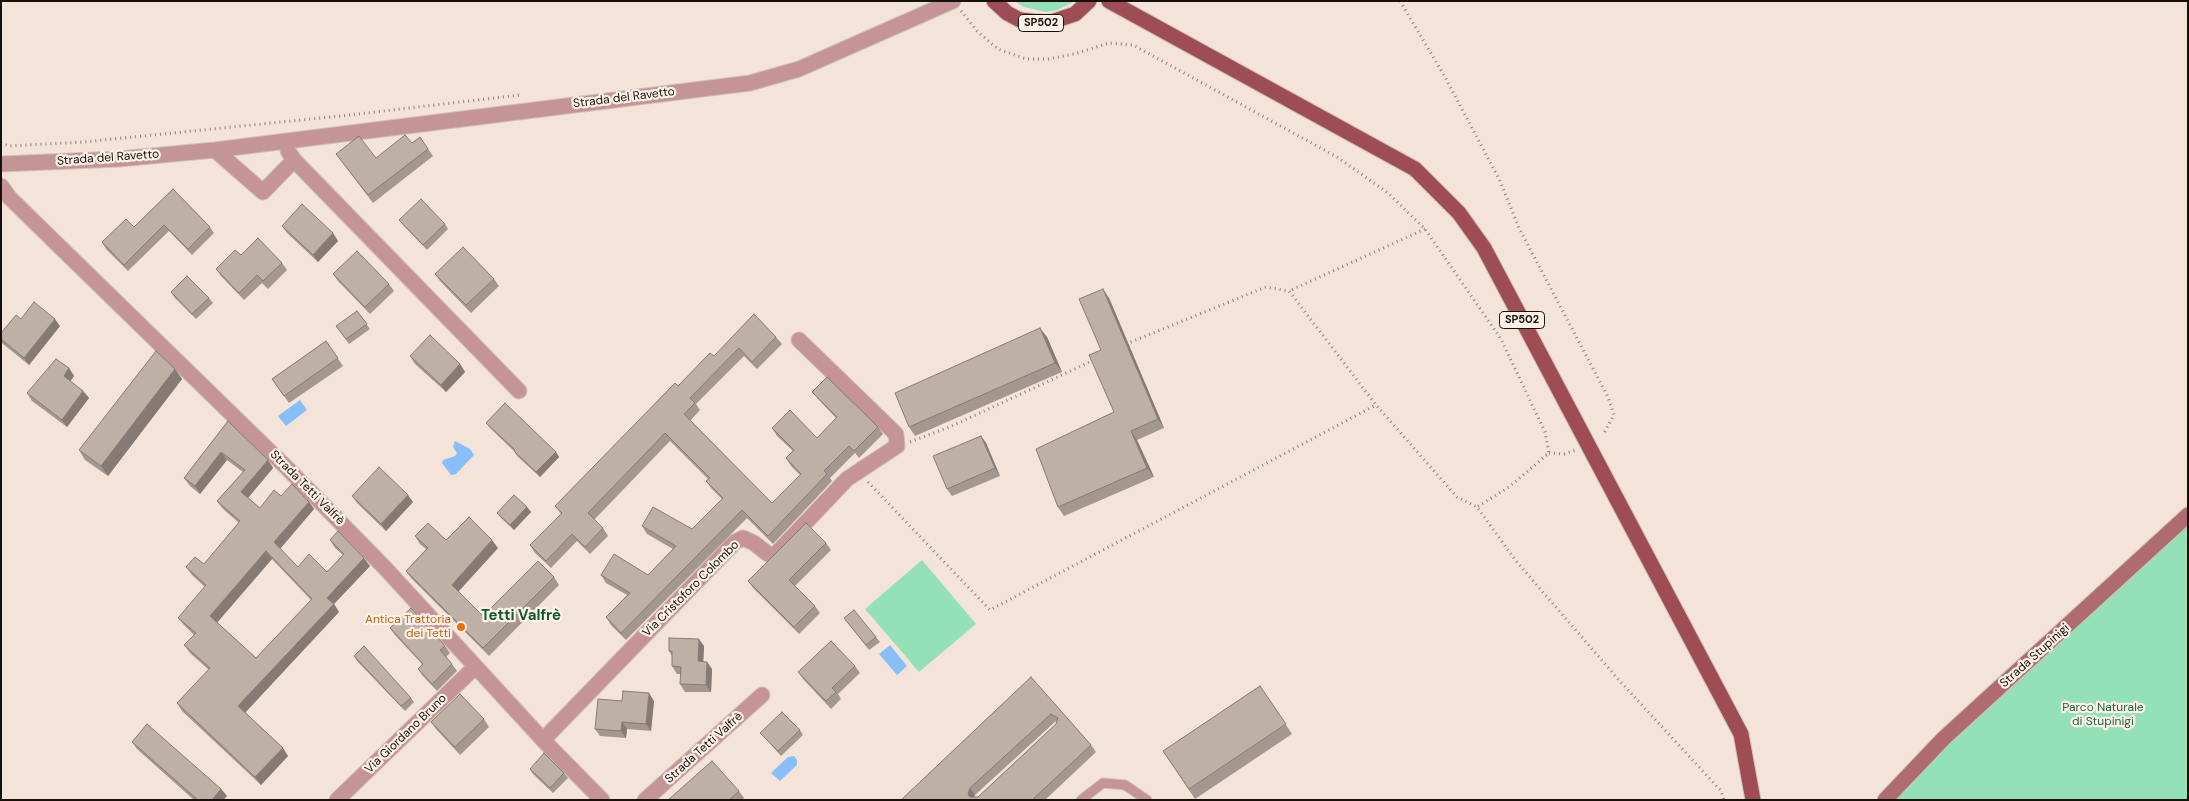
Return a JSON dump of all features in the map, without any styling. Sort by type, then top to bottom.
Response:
[{"type":"main road","name":"SP502","points":[[994,1],[1007,13],[1020,20],[1048,23],[1074,14],[1089,1]]},
{"type":"main road","name":"SP502","points":[[1109,1],[1415,169],[1459,213],[1484,248],[1741,734],[1753,800]]},
{"type":"main road","name":"Strada Stupinigi","points":[[1885,800],[1943,739],[2188,516]]},
{"type":"street","name":"Strada del Ravetto","points":[[1,164],[119,159],[215,150],[750,83],[799,69],[957,5]]},
{"type":"street","points":[[281,142],[294,160],[519,391]]},
{"type":"street","points":[[215,150],[263,192],[294,160]]},
{"type":"street","name":"Strada Tetti Valfrè","points":[[1,186],[50,238],[288,469],[386,569],[542,740],[602,800]]},
{"type":"street","points":[[799,340],[896,434],[897,446]]},
{"type":"street","name":"Via Cristoforo Colombo","points":[[542,740],[735,542],[743,538],[754,542],[768,554],[774,556],[847,479],[897,446]]},
{"type":"street","name":"Via Giordano Bruno","points":[[337,800],[475,668]]},
{"type":"street","name":"Strada Tetti Valfrè","points":[[645,800],[762,695]]},
{"type":"lane","points":[[1081,800],[1103,782],[1125,785],[1147,800]]},
{"type":"path","points":[[1400,1],[1446,77],[1500,182],[1524,237],[1608,397],[1614,415],[1604,432]]},
{"type":"path","points":[[957,5],[978,31],[998,49],[1026,59],[1048,59],[1074,54],[1110,43],[1133,45],[1337,157],[1388,194],[1425,229],[1501,339],[1545,432],[1548,453]]},
{"type":"path","points":[[1,143],[9,146],[83,142],[341,116],[526,94]]},
{"type":"path","points":[[1120,348],[1266,287],[1289,291],[1425,229]]},
{"type":"path","points":[[1289,291],[1376,404],[1457,497],[1477,507],[1516,560],[1618,679],[1721,791],[1724,800]]},
{"type":"path","points":[[897,446],[952,426],[1102,356]]},
{"type":"path","points":[[858,472],[990,610],[1376,404]]},
{"type":"path","points":[[1477,507],[1509,487],[1548,453],[1564,454],[1581,449]]},
{"type":"green space","points":[[1014,1],[1075,1],[1057,10],[1046,12],[1024,7]]},
{"type":"green space","name":"Parco Naturale di Stupinigi","points":[[2188,520],[2188,800],[1889,800]]},
{"type":"green space","points":[[922,560],[976,624],[919,672],[865,609]]},
{"type":"water","points":[[300,400],[307,410],[286,426],[278,416]]},
{"type":"water","points":[[455,441],[470,449],[474,455],[456,474],[451,475],[442,463],[443,460],[455,456],[457,453],[453,447]]},
{"type":"water","points":[[890,645],[907,666],[897,675],[879,654]]},
{"type":"water","points":[[794,756],[797,760],[797,765],[780,781],[771,773],[788,757]]},
{"type":"building","points":[[405,135],[412,143],[420,137],[428,149],[368,195],[336,154],[359,136],[376,158]]},
{"type":"building","points":[[173,189],[210,227],[188,249],[164,225],[124,265],[102,242],[126,219],[134,227]]},
{"type":"building","points":[[421,199],[445,224],[423,245],[399,220]]},
{"type":"building","points":[[302,204],[333,233],[313,255],[282,226]]},
{"type":"building","points":[[258,238],[282,263],[263,281],[257,275],[239,293],[216,269],[235,250],[241,255]]},
{"type":"building","points":[[463,247],[494,279],[466,305],[435,274]]},
{"type":"building","points":[[357,251],[389,284],[365,307],[333,274]]},
{"type":"building","points":[[187,276],[209,298],[192,314],[171,292]]},
{"type":"building","points":[[1103,289],[1158,419],[1131,431],[1147,468],[1058,507],[1036,449],[1114,412],[1089,355],[1101,350],[1079,299]]},
{"type":"building","points":[[34,302],[55,319],[24,358],[1,339],[1,333],[16,315],[21,319]]},
{"type":"building","points":[[357,311],[367,324],[346,339],[336,326]]},
{"type":"building","points":[[754,314],[776,337],[752,362],[739,348],[690,398],[695,403],[684,414],[772,503],[801,474],[786,458],[794,450],[772,428],[790,410],[817,438],[837,417],[812,392],[827,377],[878,427],[854,451],[849,446],[824,471],[827,474],[768,536],[742,510],[621,633],[606,617],[630,593],[601,575],[614,554],[648,575],[676,546],[642,526],[653,507],[692,529],[723,498],[706,481],[710,478],[665,433],[588,513],[603,528],[585,547],[572,534],[546,561],[530,545],[562,513],[555,506],[675,383],[678,386],[710,353],[714,356]]},
{"type":"building","points":[[1040,328],[1055,363],[909,427],[895,393]]},
{"type":"building","points":[[430,335],[460,364],[441,385],[410,356]]},
{"type":"building","points":[[326,341],[338,358],[284,396],[272,379]]},
{"type":"building","points":[[156,351],[175,369],[101,466],[79,450]]},
{"type":"building","points":[[56,359],[69,368],[64,376],[83,391],[62,420],[27,393]]},
{"type":"building","points":[[505,403],[556,452],[536,472],[486,423]]},
{"type":"building","points":[[228,421],[268,460],[241,492],[260,508],[274,490],[281,496],[292,484],[309,502],[274,542],[298,567],[309,554],[327,572],[344,554],[330,540],[338,531],[364,558],[327,598],[334,604],[238,706],[283,748],[255,777],[177,703],[210,668],[184,645],[196,633],[178,618],[206,585],[186,567],[195,557],[204,564],[240,521],[217,501],[245,470],[221,452],[195,486],[184,478]],"holes":[[[266,551],[312,599],[256,658],[210,616]]]},
{"type":"building","points":[[981,436],[995,468],[947,489],[933,456]]},
{"type":"building","points":[[379,467],[408,495],[381,524],[352,496]]},
{"type":"building","points":[[514,495],[527,507],[510,525],[497,513]]},
{"type":"building","points":[[469,517],[492,540],[452,585],[483,616],[538,561],[554,577],[483,648],[406,571],[428,548],[415,536],[428,523],[446,540]]},
{"type":"building","points":[[806,523],[826,543],[789,580],[815,606],[794,627],[748,581]]},
{"type":"building","points":[[411,608],[445,646],[440,650],[452,664],[432,684],[418,669],[423,664],[390,628]]},
{"type":"building","points":[[854,610],[876,637],[866,645],[844,618]]},
{"type":"building","points":[[669,638],[699,639],[698,661],[707,662],[706,685],[680,684],[681,667],[672,666],[672,651],[669,651]]},
{"type":"building","points":[[831,641],[855,666],[832,688],[836,692],[826,701],[798,672]]},
{"type":"building","points":[[364,646],[411,698],[401,706],[354,656]]},
{"type":"building","points":[[1031,677],[1091,745],[1032,800],[901,800]],"holes":[[[1051,714],[1058,718],[1056,724],[978,797],[970,797],[968,794],[970,788]]]},
{"type":"building","points":[[1260,686],[1286,724],[1189,789],[1163,751]]},
{"type":"building","points":[[623,691],[649,693],[646,724],[622,722],[621,731],[595,729],[598,699],[622,701]]},
{"type":"building","points":[[460,694],[484,719],[455,747],[431,722]]},
{"type":"building","points":[[782,712],[800,730],[778,751],[760,733]]},
{"type":"building","points":[[147,724],[221,789],[212,800],[198,800],[132,742]]},
{"type":"building","points":[[544,753],[564,773],[550,788],[530,769]]},
{"type":"building","points":[[712,761],[739,791],[729,800],[668,800]]},
{"type":"place","name":"Antica Trattoria dei Tetti","points":[[461,627]]},
{"type":"district","name":"Tetti Valfrè","points":[[521,616]]}]
